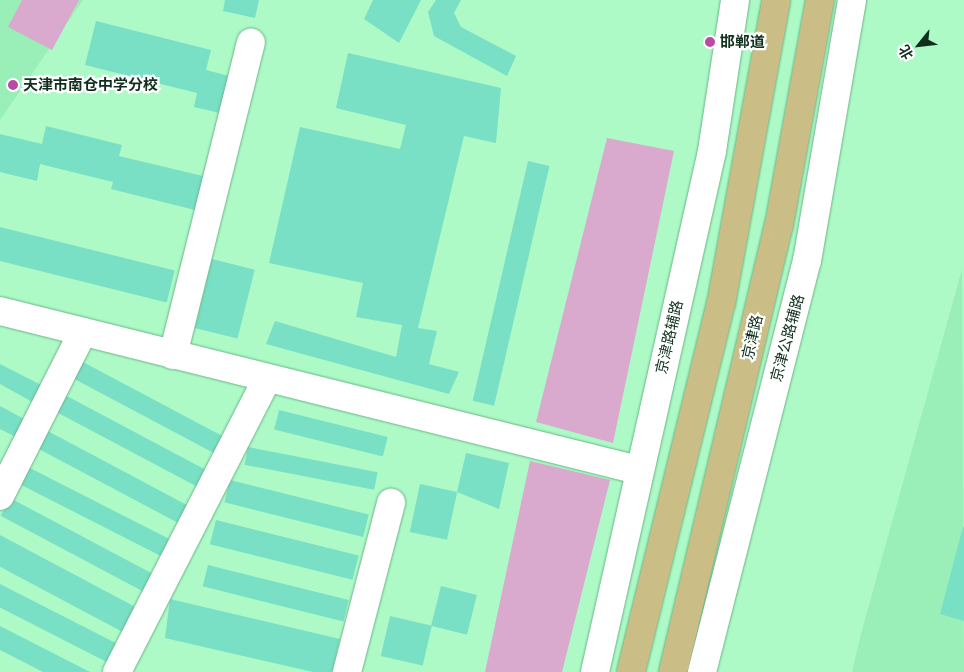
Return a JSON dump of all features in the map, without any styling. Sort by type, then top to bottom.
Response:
[{"type":"main road","points":[[632,672],[721,304],[776,0]]},
{"type":"main road","name":"京津路","points":[[673,672],[758,312],[798,132],[820,0]]},
{"type":"street","name":"京津路辅路","points":[[595,672],[638,470],[712,151],[735,0]]},
{"type":"street","name":"京津公路辅路","points":[[702,672],[807,261],[852,0]]},
{"type":"street","points":[[173,355],[252,43]]},
{"type":"street","points":[[0,311],[638,470]]},
{"type":"street","points":[[0,496],[83,332]]},
{"type":"street","points":[[117,672],[267,379]]},
{"type":"street","points":[[347,672],[391,503]]},
{"type":"shaded area","name":"天津市南仓中学分校","points":[[0,0],[83,0],[0,120]]},
{"type":"shaded area","points":[[22,0],[79,0],[52,50],[8,27]]},
{"type":"shaded area","points":[[607,138],[674,151],[613,443],[536,422]]},
{"type":"shaded area","points":[[962,269],[964,672],[852,672],[861,634]]},
{"type":"shaded area","points":[[530,461],[610,480],[562,672],[485,672]]},
{"type":"building","points":[[225,0],[259,0],[255,18],[223,11]]},
{"type":"building","points":[[373,0],[421,0],[399,43],[364,19]]},
{"type":"building","points":[[436,0],[461,0],[454,13],[461,27],[516,56],[507,76],[434,36],[428,12]]},
{"type":"building","points":[[96,21],[211,50],[206,70],[233,77],[224,114],[194,107],[197,93],[85,65]]},
{"type":"building","points":[[348,53],[501,88],[496,143],[464,136],[418,328],[437,331],[429,364],[459,372],[449,394],[266,344],[275,321],[396,357],[402,325],[356,317],[363,283],[269,263],[300,127],[400,149],[406,125],[336,108]]},
{"type":"building","points":[[46,126],[122,145],[119,156],[207,177],[199,211],[111,189],[113,182],[40,164],[37,181],[0,172],[0,134],[42,144]]},
{"type":"building","points":[[528,161],[549,166],[494,406],[473,401]]},
{"type":"building","points":[[0,227],[175,271],[167,303],[0,261]]},
{"type":"building","points":[[212,259],[255,270],[238,339],[195,328]]},
{"type":"building","points":[[81,361],[223,437],[214,453],[72,378]]},
{"type":"building","points":[[0,364],[45,387],[36,404],[0,384]]},
{"type":"building","points":[[63,394],[205,470],[196,486],[54,411]]},
{"type":"building","points":[[0,406],[28,421],[18,438],[0,429]]},
{"type":"building","points":[[279,410],[388,437],[383,457],[274,429]]},
{"type":"building","points":[[44,429],[191,507],[181,525],[35,447]]},
{"type":"building","points":[[248,447],[378,472],[374,490],[245,465]]},
{"type":"building","points":[[466,453],[509,463],[499,509],[457,492]]},
{"type":"building","points":[[26,466],[170,540],[162,556],[17,483]]},
{"type":"building","points":[[230,480],[369,515],[363,537],[224,502]]},
{"type":"building","points":[[420,484],[457,492],[447,540],[410,532]]},
{"type":"building","points":[[10,498],[153,574],[144,592],[1,516]]},
{"type":"building","points":[[216,520],[359,556],[353,580],[210,544]]},
{"type":"building","points":[[964,527],[964,621],[940,614]]},
{"type":"building","points":[[0,535],[138,608],[125,633],[0,567]]},
{"type":"building","points":[[208,565],[349,600],[343,621],[203,586]]},
{"type":"building","points":[[0,584],[117,643],[107,662],[0,608]]},
{"type":"building","points":[[441,586],[477,595],[467,635],[431,626]]},
{"type":"building","points":[[170,599],[340,639],[332,672],[313,672],[165,638]]},
{"type":"building","points":[[390,616],[432,626],[423,666],[381,656]]},
{"type":"building","points":[[0,626],[90,672],[43,672],[0,650]]},
{"type":"place","name":"邯郸道","points":[[710,42]]},
{"type":"place","name":"天津市南仓中学分校","points":[[13,85]]}]
